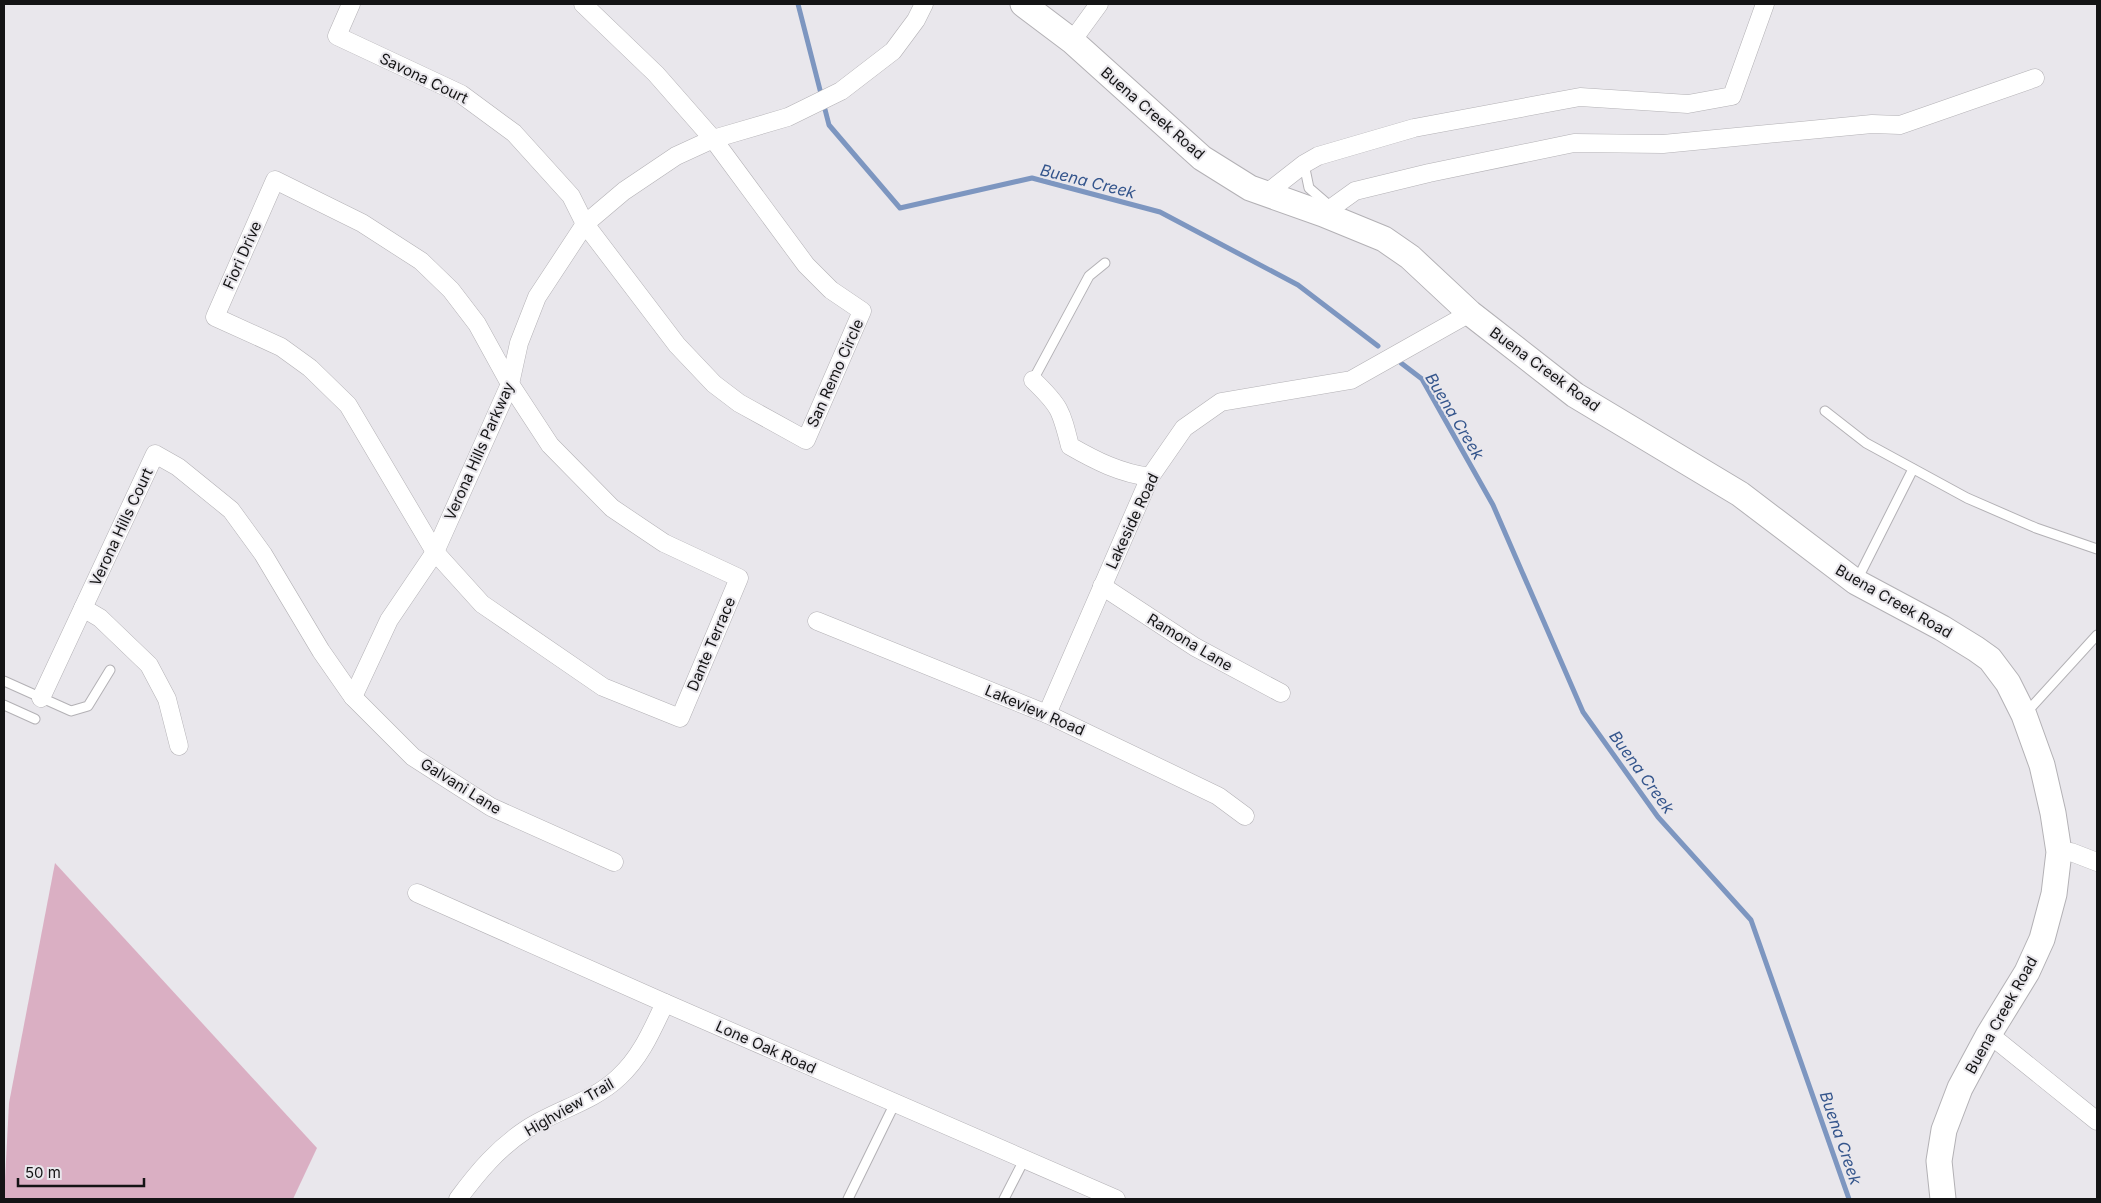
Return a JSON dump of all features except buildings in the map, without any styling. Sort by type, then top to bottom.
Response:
[{"type":"main road","name":"Buena Creek Road","points":[[1023,4],[1072,41],[1202,158],[1250,188],[1327,210],[1384,239],[1410,257],[1470,313],[1575,395],[1740,494],[1856,582],[1942,628],[1990,659],[2008,683],[2024,716],[2048,787],[2059,852],[2054,894],[2042,939],[2027,972],[1989,1034],[1960,1088],[1944,1130],[1939,1161],[1943,1199]]},
{"type":"street","name":"Savona Court","points":[[351,4],[336,36],[461,94],[514,133],[571,196],[585,224]]},
{"type":"street","points":[[583,4],[656,74],[713,139]]},
{"type":"street","name":"Verona Hills Parkway","points":[[353,697],[389,620],[435,552],[510,384],[519,342],[537,297],[585,224],[624,191],[676,156],[713,139],[788,117],[841,91],[893,51],[916,20],[924,4]]},
{"type":"street","points":[[1072,41],[1099,4]]},
{"type":"street","points":[[1267,193],[1304,164],[1318,156],[1414,128],[1580,97],[1688,104],[1732,96],[1765,4]]},
{"type":"street","points":[[1327,210],[1356,191],[1429,173],[1574,143],[1663,144],[1872,124],[1900,126],[2035,78]]},
{"type":"street","name":"San Remo Circle","points":[[585,224],[677,345],[714,384],[739,403],[806,440],[862,311],[831,290],[806,265],[713,139]]},
{"type":"street","name":"Fiori Drive","points":[[435,552],[348,404],[310,368],[282,347],[215,318],[275,180],[362,223],[421,261],[451,290],[477,324],[510,384]]},
{"type":"street","name":"Lakeside Road","points":[[1047,714],[1150,477],[1184,428],[1221,402],[1351,380],[1470,313]]},
{"type":"street","points":[[1033,380],[1055,402],[1062,414],[1070,446],[1095,460],[1130,474],[1150,477]]},
{"type":"street","name":"Dante Terrace","points":[[435,552],[482,604],[603,687],[680,718],[739,578],[664,543],[612,508],[550,445],[510,384]]},
{"type":"street","name":"Verona Hills Court","points":[[42,698],[155,454],[178,467],[231,510],[263,554],[321,651],[353,697]]},
{"type":"street","name":"Ramona Lane","points":[[1102,586],[1195,647],[1281,693]]},
{"type":"street","points":[[83,608],[100,618],[149,665],[167,699],[179,746]]},
{"type":"street","name":"Lakeview Road","points":[[817,621],[1047,714],[1218,796],[1245,816]]},
{"type":"street","name":"Galvani Lane","points":[[353,697],[413,757],[491,807],[614,862]]},
{"type":"street","points":[[2059,852],[2071,852],[2097,862]]},
{"type":"street","name":"Lone Oak Road","points":[[417,893],[1116,1199]]},
{"type":"street","name":"Highview Trail","points":[[458,1199],[484,1164],[527,1129],[590,1098],[619,1078],[644,1047],[665,1003]]},
{"type":"street","points":[[1989,1034],[2097,1121]]},
{"type":"lane","points":[[1304,164],[1310,188],[1327,210]]},
{"type":"lane","points":[[1033,380],[1089,276],[1105,262]]},
{"type":"lane","points":[[1825,411],[1866,443],[1967,498],[2036,528],[2097,549]]},
{"type":"lane","points":[[1856,582],[1913,469]]},
{"type":"lane","points":[[2024,716],[2097,636]]},
{"type":"lane","points":[[4,682],[71,711],[88,706],[110,670]]},
{"type":"lane","points":[[4,705],[35,719]]},
{"type":"lane","points":[[848,1199],[895,1103]]},
{"type":"lane","points":[[1004,1199],[1024,1160]]},
{"type":"shaded area","points":[[55,863],[317,1148],[293,1199],[4,1199],[9,1103]]},
{"type":"waterway","name":"Buena Creek","points":[[798,4],[829,125],[900,208],[1032,178],[1160,212],[1298,285],[1378,346]]},
{"type":"waterway","name":"Buena Creek","points":[[1401,363],[1422,379],[1493,505],[1583,712],[1658,817],[1751,920],[1849,1199]]}]
